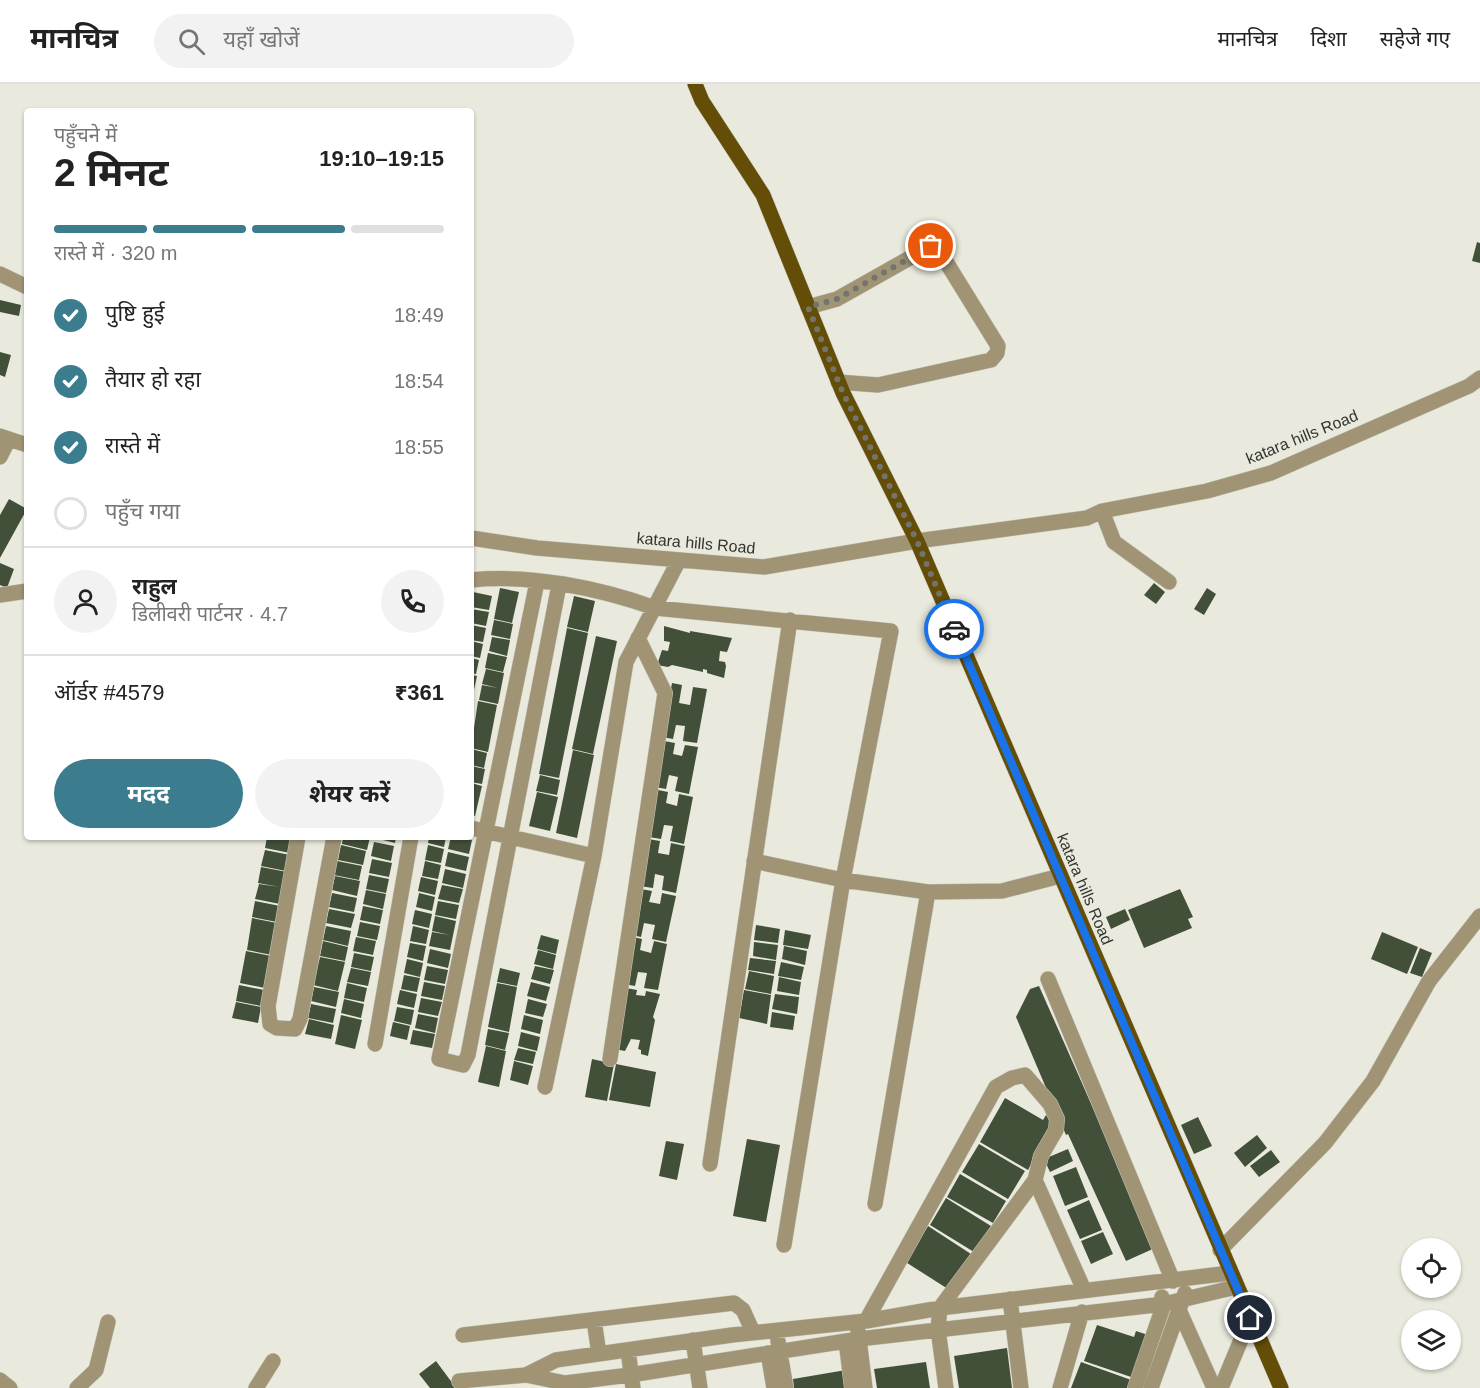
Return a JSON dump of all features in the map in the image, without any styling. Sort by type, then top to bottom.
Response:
[{"type":"main road","name":"katara hills Road","points":[[695,84],[702,101],[763,195],[838,382],[917,541],[1281,1388]]},
{"type":"street","points":[[808,307],[837,299],[931,246],[940,252],[998,346],[997,353],[992,360],[878,385],[838,382]]},
{"type":"street","points":[[0,274],[24,286]]},
{"type":"street","name":"katara hills Road","points":[[474,538],[537,548],[764,567],[917,541],[1087,518],[1102,511],[1207,491],[1271,473],[1469,386],[1480,378]]},
{"type":"street","points":[[0,457],[5,437],[24,444]]},
{"type":"street","points":[[1102,511],[1114,543],[1169,582]]},
{"type":"street","points":[[545,1087],[594,856],[626,662],[679,560]]},
{"type":"street","points":[[474,580],[559,585],[620,596],[655,608],[891,631],[843,880],[784,1245]]},
{"type":"street","points":[[537,582],[488,832],[439,1059],[453,1065],[463,1065],[468,1054],[559,585]]},
{"type":"street","points":[[0,595],[24,591]]},
{"type":"street","points":[[710,1164],[790,620]]},
{"type":"street","points":[[610,1059],[665,693],[638,638]]},
{"type":"street","points":[[474,829],[594,856]]},
{"type":"street","points":[[297,840],[268,1006],[270,1024],[277,1028],[295,1029],[300,1019],[333,840]]},
{"type":"street","points":[[375,1044],[410,840]]},
{"type":"street","points":[[754,861],[843,880],[928,892],[1002,891],[1060,876]]},
{"type":"street","points":[[875,1204],[928,892]]},
{"type":"street","points":[[1220,1250],[1332,1134],[1373,1081],[1429,981],[1480,916]]},
{"type":"street","points":[[1048,979],[1173,1280],[1214,1388]]},
{"type":"street","points":[[852,1388],[852,1340],[996,1087],[1012,1078],[1025,1075],[1050,1104],[1057,1119],[1056,1130],[1041,1156],[1035,1180],[940,1308],[938,1329],[946,1388]]},
{"type":"street","points":[[1035,1180],[1083,1290]]},
{"type":"street","points":[[1135,1388],[1173,1280]]},
{"type":"street","points":[[526,1375],[556,1360],[693,1340],[862,1322],[940,1308],[1173,1280],[1233,1280]]},
{"type":"street","points":[[459,1381],[526,1375],[565,1383],[632,1382],[697,1365],[852,1340],[1082,1312],[1164,1304],[1182,1306],[1233,1280]]},
{"type":"street","points":[[1010,1299],[1021,1388]]},
{"type":"street","points":[[464,1335],[734,1303],[743,1310],[753,1332]]},
{"type":"street","points":[[1151,1388],[1182,1306]]},
{"type":"street","points":[[1060,1388],[1082,1312]]},
{"type":"street","points":[[1221,1388],[1250,1318]]},
{"type":"street","points":[[594,1320],[599,1354]]},
{"type":"street","points":[[77,1388],[96,1370],[108,1322]]},
{"type":"street","points":[[774,1388],[774,1352],[777,1330]]},
{"type":"street","points":[[693,1340],[700,1388]]},
{"type":"street","points":[[852,1340],[865,1388]]},
{"type":"street","points":[[628,1350],[632,1382]]},
{"type":"street","points":[[774,1352],[786,1388]]},
{"type":"street","points":[[256,1388],[273,1361]]},
{"type":"street","points":[[0,1380],[10,1388]]},
{"type":"building","points":[[1477,242],[1480,243],[1480,263],[1472,261]]},
{"type":"building","points":[[0,300],[21,305],[19,316],[0,312]]},
{"type":"building","points":[[0,352],[11,355],[5,377],[0,375]]},
{"type":"building","points":[[9,499],[24,507],[24,514],[0,558],[0,515]]},
{"type":"building","points":[[0,563],[14,569],[7,588],[0,585]]},
{"type":"building","points":[[1154,583],[1165,592],[1156,604],[1144,595]]},
{"type":"building","points":[[500,588],[519,592],[512,623],[494,619]]},
{"type":"building","points":[[1207,588],[1216,594],[1204,615],[1194,609]]},
{"type":"building","points":[[474,592],[492,596],[489,610],[474,608]]},
{"type":"building","points":[[574,596],[595,601],[588,632],[567,627]]},
{"type":"building","points":[[474,610],[489,612],[486,626],[474,624]]},
{"type":"building","points":[[494,620],[513,624],[510,639],[491,635]]},
{"type":"building","points":[[474,626],[486,628],[483,642],[474,640]]},
{"type":"building","points":[[664,626],[690,633],[690,631],[732,638],[727,652],[720,651],[719,661],[725,662],[726,666],[724,678],[707,673],[707,670],[703,669],[703,672],[672,665],[668,667],[657,665],[662,650],[668,651],[670,642],[664,641]]},
{"type":"building","points":[[567,628],[588,633],[559,778],[539,774]]},
{"type":"building","points":[[596,636],[617,641],[593,754],[572,749]]},
{"type":"building","points":[[492,637],[510,640],[507,656],[489,651]]},
{"type":"building","points":[[474,642],[483,644],[480,658],[474,657]]},
{"type":"building","points":[[488,653],[507,657],[503,672],[485,668]]},
{"type":"building","points":[[474,659],[479,660],[476,674],[474,674]]},
{"type":"building","points":[[486,669],[504,673],[498,704],[479,700],[482,685],[498,688],[482,684]]},
{"type":"building","points":[[672,683],[682,685],[679,703],[690,705],[693,687],[707,689],[697,743],[683,741],[685,726],[676,725],[673,739],[662,737]]},
{"type":"building","points":[[478,701],[497,705],[488,752],[474,749]]},
{"type":"building","points":[[664,741],[675,743],[673,754],[682,756],[685,745],[698,747],[689,794],[675,791],[678,777],[669,775],[666,789],[655,787]]},
{"type":"building","points":[[474,750],[487,753],[484,768],[474,766]]},
{"type":"building","points":[[573,750],[594,755],[577,838],[556,833]]},
{"type":"building","points":[[474,767],[485,769],[482,784],[474,783]]},
{"type":"building","points":[[540,775],[560,780],[557,795],[536,791]]},
{"type":"building","points":[[474,784],[482,786],[474,816]]},
{"type":"building","points":[[658,790],[668,792],[666,803],[677,806],[679,794],[693,797],[684,844],[670,841],[673,826],[664,825],[661,839],[649,837]]},
{"type":"building","points":[[537,792],[558,797],[550,831],[529,826]]},
{"type":"building","points":[[648,839],[660,841],[658,853],[669,855],[671,843],[685,846],[676,893],[662,890],[664,876],[655,874],[653,888],[639,886]]},
{"type":"building","points":[[266,840],[291,840],[290,853],[265,848]]},
{"type":"building","points":[[343,840],[369,840],[367,850],[342,844]]},
{"type":"building","points":[[428,840],[445,840],[444,847],[428,843]]},
{"type":"building","points":[[450,840],[472,840],[469,854],[448,849]]},
{"type":"building","points":[[374,842],[394,846],[391,861],[371,856]]},
{"type":"building","points":[[341,845],[366,851],[363,865],[338,860]]},
{"type":"building","points":[[428,845],[444,849],[441,863],[425,860]]},
{"type":"building","points":[[265,850],[290,855],[286,871],[261,866]]},
{"type":"building","points":[[448,852],[469,857],[466,871],[445,866]]},
{"type":"building","points":[[372,859],[392,863],[389,877],[369,873]]},
{"type":"building","points":[[337,861],[362,866],[359,880],[334,875]]},
{"type":"building","points":[[425,861],[441,865],[438,879],[422,876]]},
{"type":"building","points":[[261,867],[287,872],[280,904],[255,899],[259,884],[280,887],[258,883]]},
{"type":"building","points":[[445,869],[466,874],[463,888],[442,883]]},
{"type":"building","points":[[369,875],[389,879],[386,893],[366,889]]},
{"type":"building","points":[[335,876],[360,881],[357,896],[332,890]]},
{"type":"building","points":[[421,877],[438,881],[435,895],[418,891]]},
{"type":"building","points":[[442,885],[463,889],[459,903],[438,899]]},
{"type":"building","points":[[641,889],[652,891],[649,902],[660,904],[662,893],[676,896],[666,942],[652,939],[655,925],[644,923],[641,937],[632,935]]},
{"type":"building","points":[[1180,889],[1193,917],[1188,919],[1192,928],[1144,948],[1128,910]]},
{"type":"building","points":[[366,890],[386,894],[383,909],[363,904]]},
{"type":"building","points":[[332,893],[357,898],[354,912],[329,907]]},
{"type":"building","points":[[419,893],[435,897],[432,911],[416,907]]},
{"type":"building","points":[[255,901],[280,906],[277,922],[252,917]]},
{"type":"building","points":[[438,901],[459,905],[456,919],[435,915]]},
{"type":"building","points":[[363,906],[383,910],[380,924],[360,920]]},
{"type":"building","points":[[329,909],[355,914],[351,928],[326,923]]},
{"type":"building","points":[[1125,909],[1130,920],[1111,929],[1106,917]]},
{"type":"building","points":[[415,910],[432,914],[429,928],[412,924]]},
{"type":"building","points":[[435,916],[456,921],[450,950],[429,946],[432,932],[450,935],[432,931]]},
{"type":"building","points":[[252,918],[277,923],[272,955],[247,950]]},
{"type":"building","points":[[360,922],[380,926],[377,940],[357,936]]},
{"type":"building","points":[[756,925],[780,929],[778,943],[754,940]]},
{"type":"building","points":[[326,926],[351,931],[348,946],[323,940]]},
{"type":"building","points":[[413,926],[429,930],[426,944],[410,941]]},
{"type":"building","points":[[785,930],[811,935],[808,949],[783,945]]},
{"type":"building","points":[[1382,932],[1418,947],[1407,974],[1371,959]]},
{"type":"building","points":[[541,935],[559,940],[556,954],[537,949]]},
{"type":"building","points":[[356,937],[376,941],[373,955],[353,951]]},
{"type":"building","points":[[633,937],[642,939],[640,950],[651,953],[654,941],[667,944],[658,990],[644,988],[647,973],[638,972],[635,986],[624,984]]},
{"type":"building","points":[[323,941],[348,947],[345,961],[320,956]]},
{"type":"building","points":[[754,942],[778,945],[776,960],[753,956]]},
{"type":"building","points":[[410,943],[426,946],[423,961],[407,957]]},
{"type":"building","points":[[784,946],[807,951],[805,965],[782,959]]},
{"type":"building","points":[[1420,948],[1432,953],[1422,977],[1410,973]]},
{"type":"building","points":[[430,949],[451,954],[448,968],[427,963]]},
{"type":"building","points":[[538,950],[556,955],[553,969],[534,964]]},
{"type":"building","points":[[246,951],[271,956],[265,988],[240,983]]},
{"type":"building","points":[[354,953],[374,957],[371,971],[351,967]]},
{"type":"building","points":[[320,957],[345,962],[338,991],[313,985]]},
{"type":"building","points":[[750,958],[776,961],[774,974],[748,970]]},
{"type":"building","points":[[407,959],[423,963],[420,977],[404,973]]},
{"type":"building","points":[[781,962],[804,967],[801,980],[778,976]]},
{"type":"building","points":[[427,966],[448,970],[445,984],[424,980]]},
{"type":"building","points":[[535,966],[554,970],[550,984],[531,979]]},
{"type":"building","points":[[351,968],[371,972],[368,986],[347,982]]},
{"type":"building","points":[[500,968],[520,973],[517,986],[497,982]]},
{"type":"building","points":[[749,971],[774,976],[771,994],[745,989]]},
{"type":"building","points":[[404,975],[420,978],[417,992],[401,989]]},
{"type":"building","points":[[779,977],[801,982],[799,995],[777,991]]},
{"type":"building","points":[[424,982],[445,986],[442,1000],[421,996]]},
{"type":"building","points":[[531,982],[550,987],[546,1001],[527,996]]},
{"type":"building","points":[[347,983],[367,988],[364,1002],[344,998]]},
{"type":"building","points":[[497,983],[517,987],[509,1032],[488,1027]]},
{"type":"building","points":[[239,985],[264,990],[261,1006],[236,1001]]},
{"type":"building","points":[[1039,986],[1155,1248],[1126,1261],[1068,1134],[1066,1135],[1016,1017],[1030,989]]},
{"type":"building","points":[[314,987],[339,992],[336,1007],[311,1001]]},
{"type":"building","points":[[626,988],[637,990],[636,995],[645,996],[646,991],[660,994],[653,1017],[655,1020],[648,1056],[641,1054],[641,1050],[638,1049],[640,1040],[631,1039],[625,1051],[614,1049]]},
{"type":"building","points":[[400,990],[417,994],[414,1008],[397,1004]]},
{"type":"building","points":[[744,990],[771,995],[767,1024],[739,1018]]},
{"type":"building","points":[[775,994],[799,997],[797,1014],[772,1009]]},
{"type":"building","points":[[421,998],[442,1002],[438,1016],[418,1012]]},
{"type":"building","points":[[344,999],[364,1004],[361,1018],[341,1013]]},
{"type":"building","points":[[528,999],[547,1004],[543,1017],[525,1013]]},
{"type":"building","points":[[236,1002],[261,1007],[258,1023],[232,1018]]},
{"type":"building","points":[[311,1004],[336,1009],[333,1023],[308,1018]]},
{"type":"building","points":[[397,1007],[414,1010],[411,1025],[394,1021]]},
{"type":"building","points":[[772,1012],[795,1016],[793,1030],[770,1027]]},
{"type":"building","points":[[418,1014],[438,1018],[435,1033],[415,1028]]},
{"type":"building","points":[[341,1015],[362,1020],[355,1049],[335,1044]]},
{"type":"building","points":[[524,1015],[543,1020],[540,1034],[521,1029]]},
{"type":"building","points":[[309,1019],[334,1025],[331,1039],[305,1034]]},
{"type":"building","points":[[393,1022],[410,1026],[407,1040],[390,1036]]},
{"type":"building","points":[[488,1029],[509,1033],[505,1050],[485,1045]]},
{"type":"building","points":[[413,1030],[435,1034],[432,1048],[410,1044]]},
{"type":"building","points":[[521,1032],[540,1037],[537,1051],[518,1046]]},
{"type":"building","points":[[486,1046],[506,1051],[499,1087],[478,1082]]},
{"type":"building","points":[[518,1048],[536,1052],[533,1064],[514,1060]]},
{"type":"building","points":[[592,1059],[614,1064],[607,1101],[585,1097]]},
{"type":"building","points":[[514,1061],[533,1066],[528,1085],[510,1080]]},
{"type":"building","points":[[616,1064],[656,1072],[650,1107],[609,1100]]},
{"type":"building","points":[[1005,1098],[1043,1120],[1046,1115],[1055,1120],[1028,1170],[980,1142]]},
{"type":"building","points":[[1198,1117],[1212,1146],[1194,1154],[1181,1125]]},
{"type":"building","points":[[1257,1135],[1267,1148],[1245,1167],[1234,1153]]},
{"type":"building","points":[[747,1139],[780,1145],[766,1222],[733,1216]]},
{"type":"building","points":[[666,1141],[684,1144],[677,1180],[659,1176]]},
{"type":"building","points":[[979,1144],[1025,1171],[1008,1199],[962,1172]]},
{"type":"building","points":[[1068,1149],[1073,1161],[1050,1172],[1044,1159]]},
{"type":"building","points":[[1271,1150],[1280,1162],[1259,1177],[1250,1166]]},
{"type":"building","points":[[1076,1167],[1088,1197],[1065,1206],[1053,1176]]},
{"type":"building","points":[[960,1174],[1006,1201],[993,1223],[947,1197]]},
{"type":"building","points":[[946,1198],[991,1226],[974,1252],[930,1225]]},
{"type":"building","points":[[1089,1200],[1102,1230],[1080,1239],[1067,1210]]},
{"type":"building","points":[[928,1226],[971,1254],[948,1289],[904,1261]]},
{"type":"building","points":[[1103,1232],[1113,1254],[1091,1264],[1081,1241]]},
{"type":"building","points":[[1097,1325],[1134,1337],[1136,1331],[1148,1335],[1134,1378],[1084,1361]]},
{"type":"building","points":[[1007,1348],[1012,1388],[959,1388],[954,1356]]},
{"type":"building","points":[[436,1361],[456,1388],[430,1388],[419,1374]]},
{"type":"building","points":[[926,1362],[930,1388],[877,1388],[874,1369]]},
{"type":"building","points":[[1081,1362],[1134,1381],[1131,1388],[1071,1388]]},
{"type":"building","points":[[846,1370],[850,1388],[794,1388],[793,1379]]},
{"type":"way so far","points":[[931,246],[837,299],[808,307],[843,393],[917,541],[954,629]]},
{"type":"route","points":[[954,629],[1250,1318]]}]
